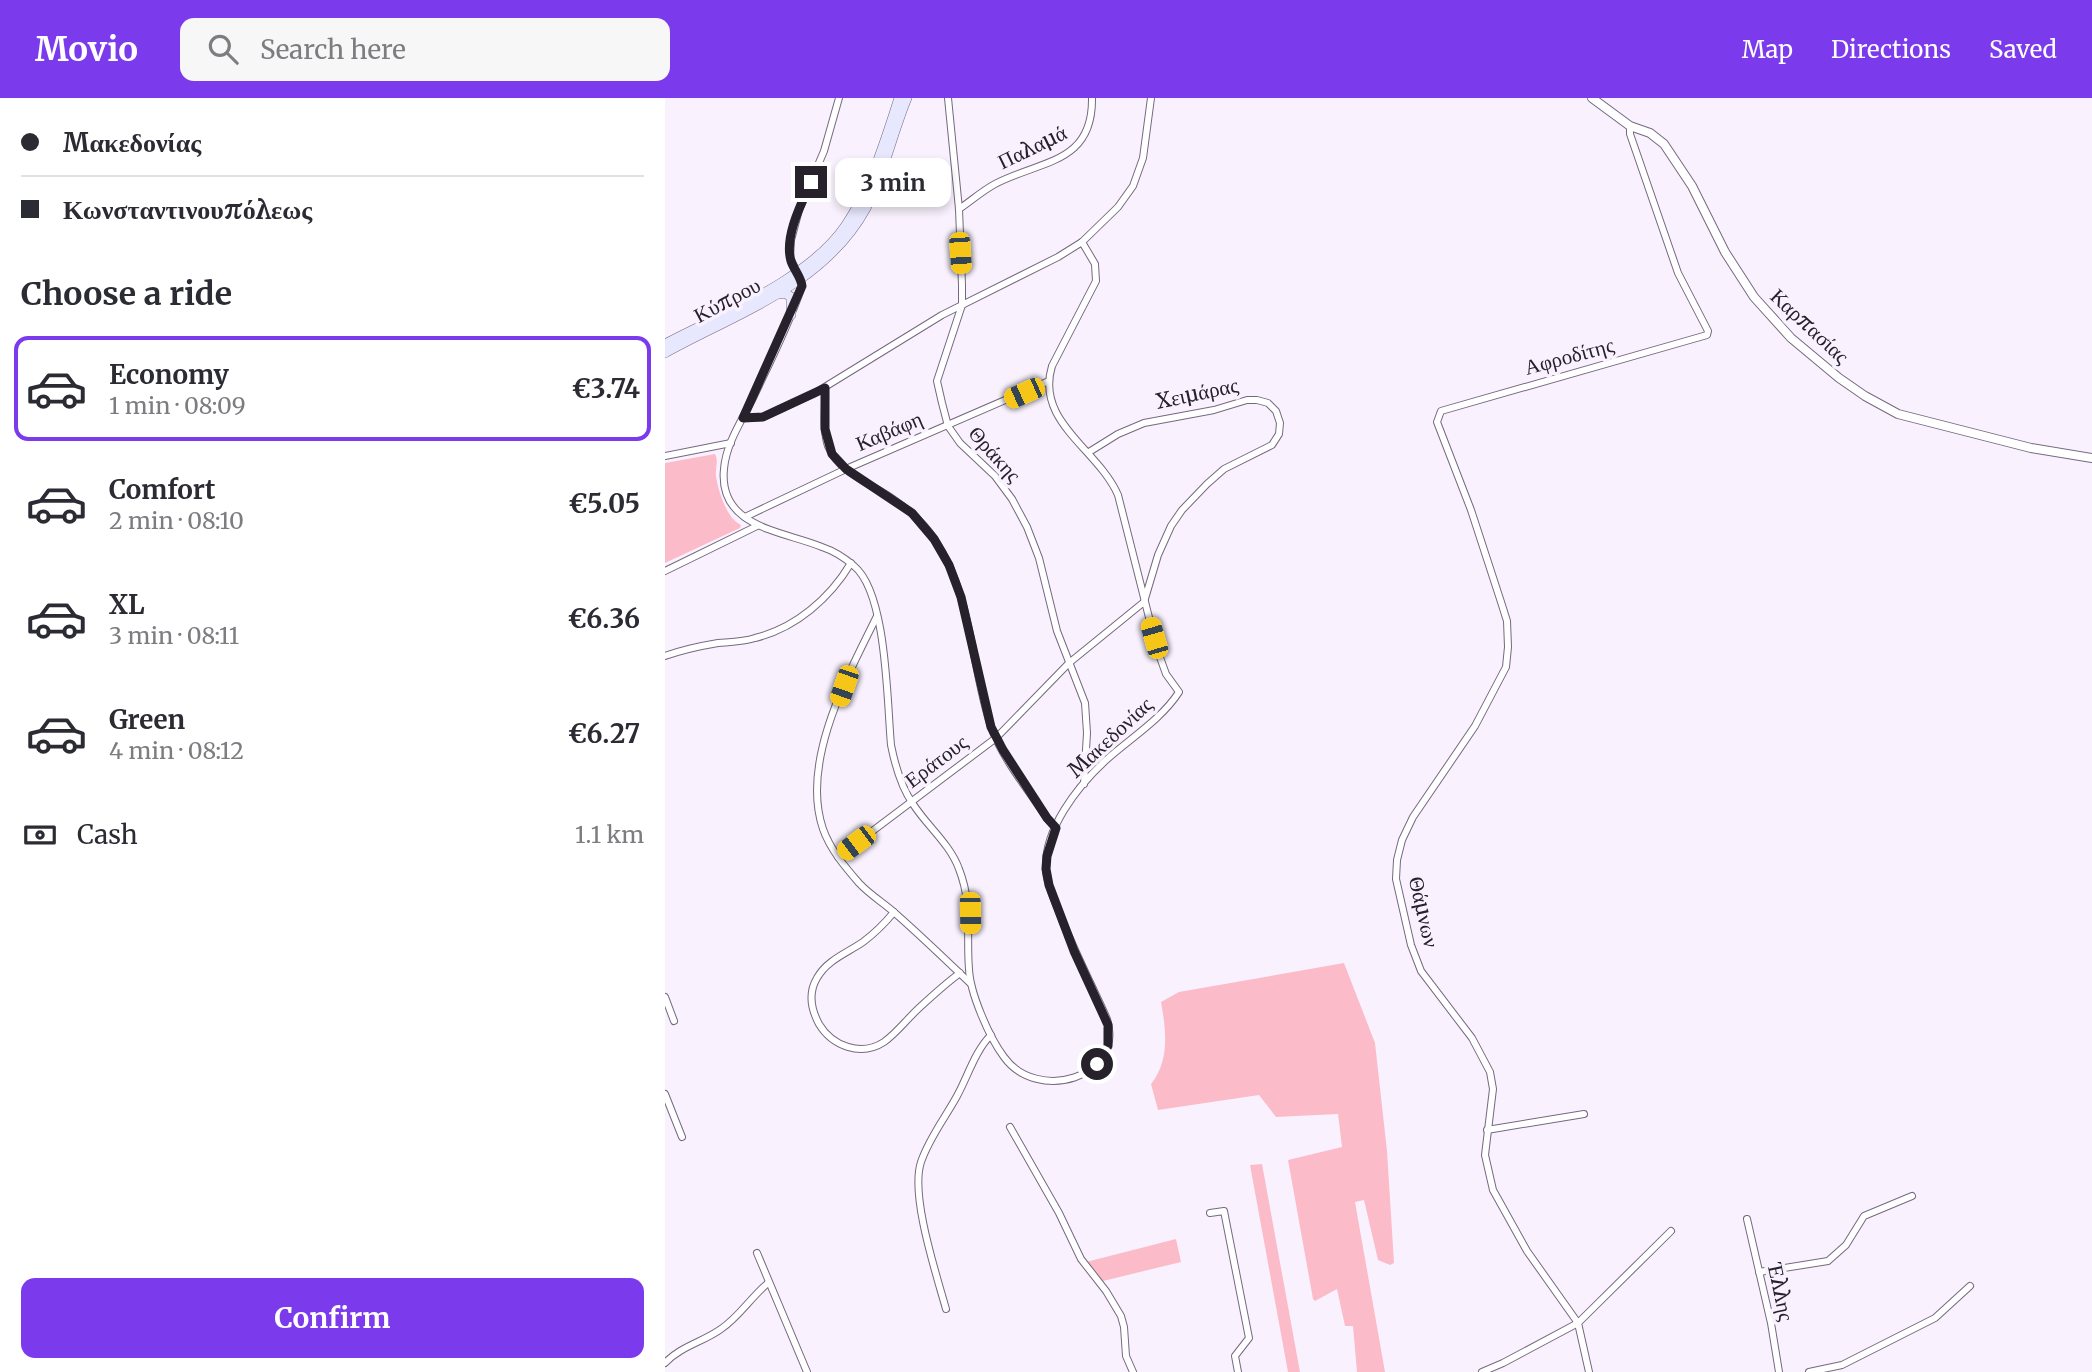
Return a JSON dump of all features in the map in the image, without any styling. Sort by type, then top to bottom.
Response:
[{"type":"main road","name":"Κύπρου","points":[[665,353],[777,294],[823,253],[854,213],[873,173],[899,98]]},
{"type":"main road","name":"Κύπρου","points":[[665,344],[817,268],[846,237],[865,210],[877,184],[907,98]]},
{"type":"main road","points":[[777,294],[785,293],[791,297],[790,315]]},
{"type":"street","points":[[799,277],[790,258],[791,240],[799,209],[824,151],[839,98]]},
{"type":"street","name":"Θράκης","points":[[948,98],[959,209],[961,304],[937,381],[948,426],[960,443],[995,476],[1012,499],[1039,558],[1057,631],[1081,691],[1086,713],[1084,784]]},
{"type":"street","name":"Παλαμά","points":[[959,209],[995,184],[1056,159],[1080,145],[1092,119],[1092,98]]},
{"type":"street","points":[[743,418],[763,417],[825,388],[961,304],[1040,267],[1082,242],[1118,208],[1133,186],[1143,158],[1151,98]]},
{"type":"street","name":"Καρπασίας","points":[[1592,98],[1630,126],[1650,133],[1664,144],[1692,186],[1725,252],[1754,298],[1791,338],[1839,378],[1898,414],[2031,448],[2092,458]]},
{"type":"street","name":"Αφροδίτης","points":[[1441,411],[1707,335],[1708,331],[1678,273],[1630,134],[1630,126]]},
{"type":"street","points":[[1049,382],[1052,366],[1096,281],[1095,264],[1082,242]]},
{"type":"street","name":"Μακεδονίας","points":[[799,277],[801,289],[731,443],[724,464],[724,482],[730,499],[745,517],[757,526],[823,547],[851,563],[867,581],[877,614],[893,752],[911,802],[948,849],[960,870],[969,903],[969,965],[972,985],[991,1035],[1006,1060],[1018,1072],[1031,1079],[1046,1081],[1065,1080],[1089,1070],[1101,1059],[1108,1046],[1109,1031],[1107,1019],[1074,951],[1049,885],[1047,856],[1056,828],[1084,784],[1104,762],[1163,712],[1179,692],[1168,678],[1162,664],[1118,495],[1106,472],[1057,416],[1049,382]]},
{"type":"street","name":"Καβάφη","points":[[745,517],[846,469],[1049,382]]},
{"type":"street","points":[[825,388],[827,441],[832,454],[846,469],[912,513],[942,551],[957,582],[986,708],[996,738],[1056,828]]},
{"type":"street","name":"Χειμάρας","points":[[1089,452],[1112,437],[1144,423],[1214,410],[1247,400],[1268,403],[1279,419],[1280,431],[1272,445],[1224,469],[1182,510],[1162,545],[1145,603]]},
{"type":"street","name":"Θάμνων","points":[[1441,411],[1437,422],[1471,510],[1507,621],[1508,647],[1506,667],[1475,726],[1413,817],[1402,840],[1396,879],[1411,946],[1422,971],[1472,1038],[1490,1072],[1493,1089],[1486,1160],[1493,1190],[1527,1251],[1578,1323],[1589,1372]]},
{"type":"street","points":[[665,456],[731,443]]},
{"type":"street","points":[[665,571],[757,526]]},
{"type":"street","points":[[665,656],[709,645],[753,639],[786,626],[821,602],[851,563]]},
{"type":"street","name":"Εράτους","points":[[838,857],[996,738],[1069,663],[1145,603]]},
{"type":"street","points":[[877,614],[850,671],[820,760],[817,791],[820,816],[825,833],[838,857],[863,887],[894,912],[972,985]]},
{"type":"street","points":[[894,912],[873,934],[828,965],[815,982],[811,995],[813,1008],[818,1022],[828,1036],[850,1048],[867,1048],[881,1044],[960,973]]},
{"type":"street","points":[[665,997],[674,1021]]},
{"type":"street","points":[[946,1309],[919,1195],[920,1164],[927,1146],[956,1098],[981,1047],[991,1035]]},
{"type":"street","points":[[665,1094],[682,1137]]},
{"type":"street","points":[[1487,1129],[1584,1114]]},
{"type":"street","points":[[1010,1127],[1059,1213],[1081,1259],[1121,1316],[1125,1327],[1126,1356],[1133,1372]]},
{"type":"street","points":[[1759,1272],[1828,1261],[1846,1245],[1864,1216],[1912,1196]]},
{"type":"street","points":[[1210,1213],[1224,1211],[1249,1338],[1237,1352],[1238,1372]]},
{"type":"street","name":"Έλλης","points":[[1748,1219],[1779,1372]]},
{"type":"street","points":[[1482,1372],[1578,1323],[1671,1231]]},
{"type":"street","points":[[757,1253],[807,1372]]},
{"type":"street","points":[[665,1363],[679,1350],[722,1328],[768,1283]]},
{"type":"street","points":[[1809,1372],[1842,1365],[1935,1318],[1970,1286]]},
{"type":"shaded area","points":[[715,454],[721,497],[731,517],[741,525],[740,528],[665,563],[665,463]]},
{"type":"shaded area","points":[[1344,963],[1375,1043],[1387,1151],[1394,1263],[1390,1265],[1378,1260],[1364,1200],[1355,1202],[1385,1372],[1357,1372],[1353,1326],[1345,1326],[1337,1289],[1315,1301],[1313,1299],[1288,1160],[1342,1147],[1338,1114],[1276,1117],[1259,1095],[1158,1110],[1151,1084],[1164,1055],[1165,1034],[1161,1002],[1179,992]]},
{"type":"shaded area","points":[[1262,1164],[1300,1372],[1288,1372],[1250,1165]]},
{"type":"shaded area","points":[[1176,1239],[1181,1262],[1103,1281],[1086,1262]]},
{"type":"route","points":[[811,182],[799,209],[791,240],[790,258],[802,286],[743,418],[763,417],[825,388],[825,429],[832,454],[846,469],[912,513],[942,551],[957,582],[991,727],[1013,766],[1056,828],[1047,856],[1049,885],[1074,951],[1108,1025],[1108,1046],[1097,1064]]}]
